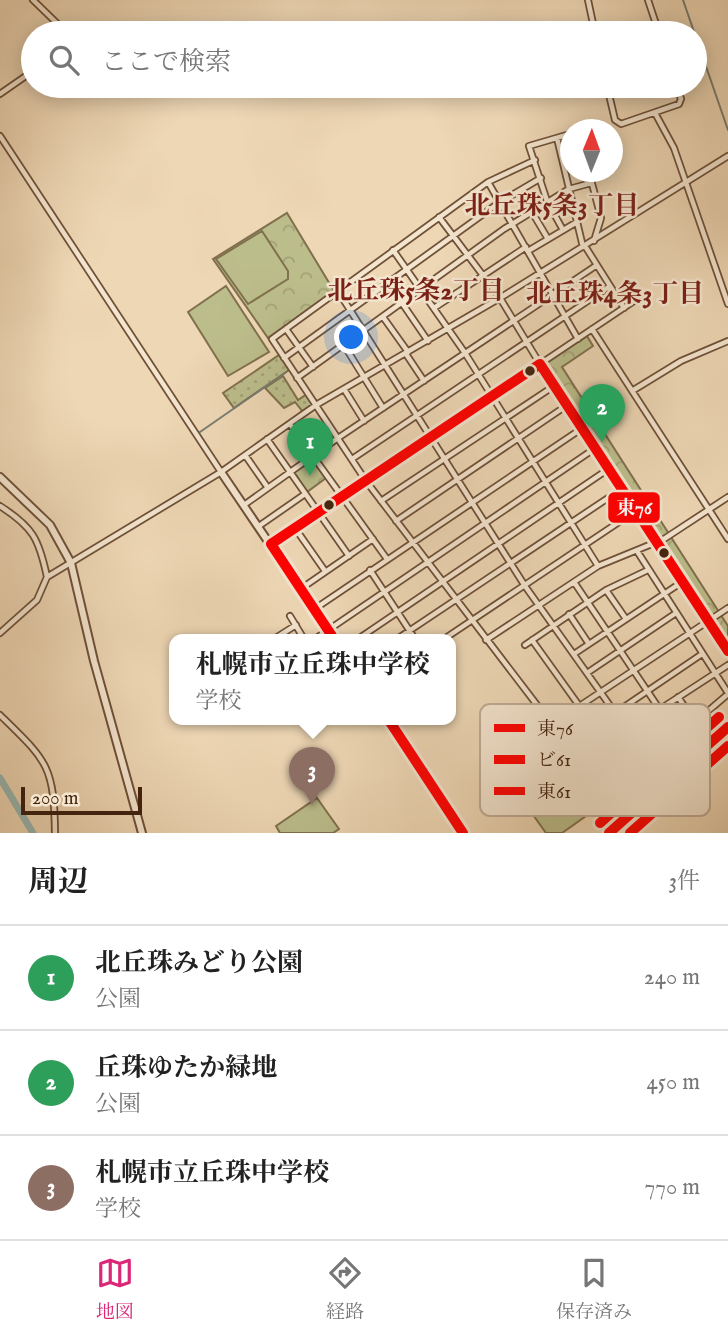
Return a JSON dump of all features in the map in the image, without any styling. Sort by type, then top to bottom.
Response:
[{"type":"street","points":[[33,0],[55,21]]},
{"type":"street","points":[[588,0],[592,21]]},
{"type":"street","points":[[648,0],[655,21]]},
{"type":"street","points":[[0,94],[21,79]]},
{"type":"street","points":[[610,98],[617,123],[655,113],[681,102],[680,98]]},
{"type":"street","points":[[655,113],[674,148],[728,304]]},
{"type":"street","points":[[0,136],[221,472],[316,608],[331,634]]},
{"type":"street","points":[[560,137],[528,146],[541,177],[547,201],[564,230]]},
{"type":"street","points":[[556,138],[584,246],[624,308]]},
{"type":"street","points":[[0,633],[37,600],[47,578],[221,472],[316,405],[542,273],[728,156]]},
{"type":"street","points":[[535,160],[488,183],[272,339],[366,481],[536,704]]},
{"type":"street","points":[[284,358],[499,202],[541,177]]},
{"type":"street","points":[[488,183],[578,339]]},
{"type":"street","points":[[298,378],[512,223],[569,189],[591,183],[601,218],[594,241]]},
{"type":"street","points":[[532,212],[548,239]]},
{"type":"street","points":[[439,217],[500,298],[634,512],[657,542],[728,651]]},
{"type":"street","points":[[434,308],[527,249],[576,222]]},
{"type":"street","points":[[393,250],[465,353],[598,566]]},
{"type":"street","points":[[244,505],[338,438],[597,265]]},
{"type":"street","points":[[352,459],[610,286]]},
{"type":"street","points":[[338,291],[510,564],[609,704]]},
{"type":"street","points":[[271,544],[634,301]]},
{"type":"street","points":[[402,303],[428,341]]},
{"type":"street","points":[[383,317],[424,380]]},
{"type":"street","points":[[286,329],[313,367]]},
{"type":"street","points":[[592,329],[728,539]]},
{"type":"street","points":[[632,391],[681,361],[728,341]]},
{"type":"street","points":[[344,345],[383,408]]},
{"type":"street","points":[[381,501],[554,386]]},
{"type":"street","points":[[344,389],[364,421]]},
{"type":"street","points":[[396,521],[566,406]]},
{"type":"street","points":[[289,424],[387,559]]},
{"type":"street","points":[[316,608],[581,429]]},
{"type":"street","points":[[267,439],[349,555]]},
{"type":"street","points":[[322,634],[594,449]]},
{"type":"street","points":[[245,455],[268,488]]},
{"type":"street","points":[[365,634],[607,470]]},
{"type":"street","points":[[0,477],[50,525],[71,563],[94,661],[142,833]]},
{"type":"street","points":[[404,634],[620,490]]},
{"type":"street","points":[[259,526],[305,494]]},
{"type":"street","points":[[486,640],[598,566],[657,542],[728,497]]},
{"type":"street","points":[[0,506],[23,521],[34,533],[41,548],[47,578]]},
{"type":"street","points":[[452,634],[634,512]]},
{"type":"street","points":[[295,528],[325,571]]},
{"type":"street","points":[[302,588],[373,539]]},
{"type":"street","points":[[636,551],[728,694],[710,710]]},
{"type":"street","points":[[370,570],[412,634]]},
{"type":"street","points":[[525,645],[606,590],[648,570]]},
{"type":"street","points":[[574,582],[657,704]]},
{"type":"street","points":[[573,654],[682,582]]},
{"type":"street","points":[[606,590],[626,619]]},
{"type":"street","points":[[583,704],[728,608]]},
{"type":"street","points":[[587,673],[676,613]]},
{"type":"street","points":[[569,614],[589,644]]},
{"type":"street","points":[[290,616],[301,634]]},
{"type":"street","points":[[282,634],[296,625]]},
{"type":"street","points":[[532,640],[579,704]]},
{"type":"street","points":[[628,704],[702,654]]},
{"type":"street","points":[[668,704],[728,665]]},
{"type":"street","points":[[678,697],[683,704]]},
{"type":"street","points":[[0,715],[40,754],[49,769],[53,783],[55,833]]},
{"type":"street","points":[[310,725],[312,729]]},
{"type":"street","points":[[392,725],[463,833]]},
{"type":"street","points":[[710,743],[728,727]]},
{"type":"street","points":[[619,816],[633,833]]},
{"type":"street","points":[[609,833],[629,816]]},
{"type":"green space","points":[[287,213],[334,291],[268,338],[213,259]]},
{"type":"green space","points":[[262,231],[288,271],[288,279],[248,304],[216,259]]},
{"type":"green space","points":[[226,286],[269,352],[228,376],[188,312]]},
{"type":"green space","points":[[587,336],[593,346],[562,367],[728,626],[728,643],[545,364]]},
{"type":"green space","points":[[279,355],[289,370],[234,408],[223,393]]},
{"type":"green space","points":[[283,376],[298,400],[307,394],[313,404],[303,412],[295,402],[284,408],[265,388]]},
{"type":"green space","points":[[312,460],[326,478],[307,492],[294,472]]},
{"type":"green space","points":[[317,798],[339,829],[333,833],[280,833],[276,826]]},
{"type":"green space","points":[[534,816],[586,816],[562,833],[546,833]]},
{"type":"waterway","points":[[683,0],[690,21]]},
{"type":"waterway","points":[[707,69],[728,130]]},
{"type":"waterway","points":[[200,432],[285,373]]},
{"type":"waterway","points":[[0,778],[33,833]]},
{"type":"transit line","name":"東76","points":[[540,364],[728,651]]},
{"type":"transit line","name":"東76","points":[[271,544],[540,364]]},
{"type":"transit line","name":"東76","points":[[271,544],[331,634]]},
{"type":"transit line","name":"東61","points":[[710,725],[719,717]]},
{"type":"transit line","name":"東76","points":[[392,725],[463,833]]},
{"type":"transit line","name":"東76","points":[[710,743],[728,727]]},
{"type":"transit line","name":"ビ61","points":[[710,762],[728,746]]},
{"type":"transit line","name":"東61","points":[[600,823],[608,816]]},
{"type":"transit line","name":"東76","points":[[609,833],[628,816]]},
{"type":"transit line","name":"ビ61","points":[[630,833],[649,816]]},
{"type":"place","name":"丘珠ゆたか緑地","points":[[602,442]]},
{"type":"place","name":"北丘珠みどり公園","points":[[310,476]]},
{"type":"place","name":"札幌市立丘珠中学校","points":[[312,805]]},
{"type":"district","name":"北丘珠5条3丁目","points":[[552,205]]},
{"type":"district","name":"北丘珠5条2丁目","points":[[416,290]]},
{"type":"district","name":"北丘珠4条3丁目","points":[[615,293]]}]
